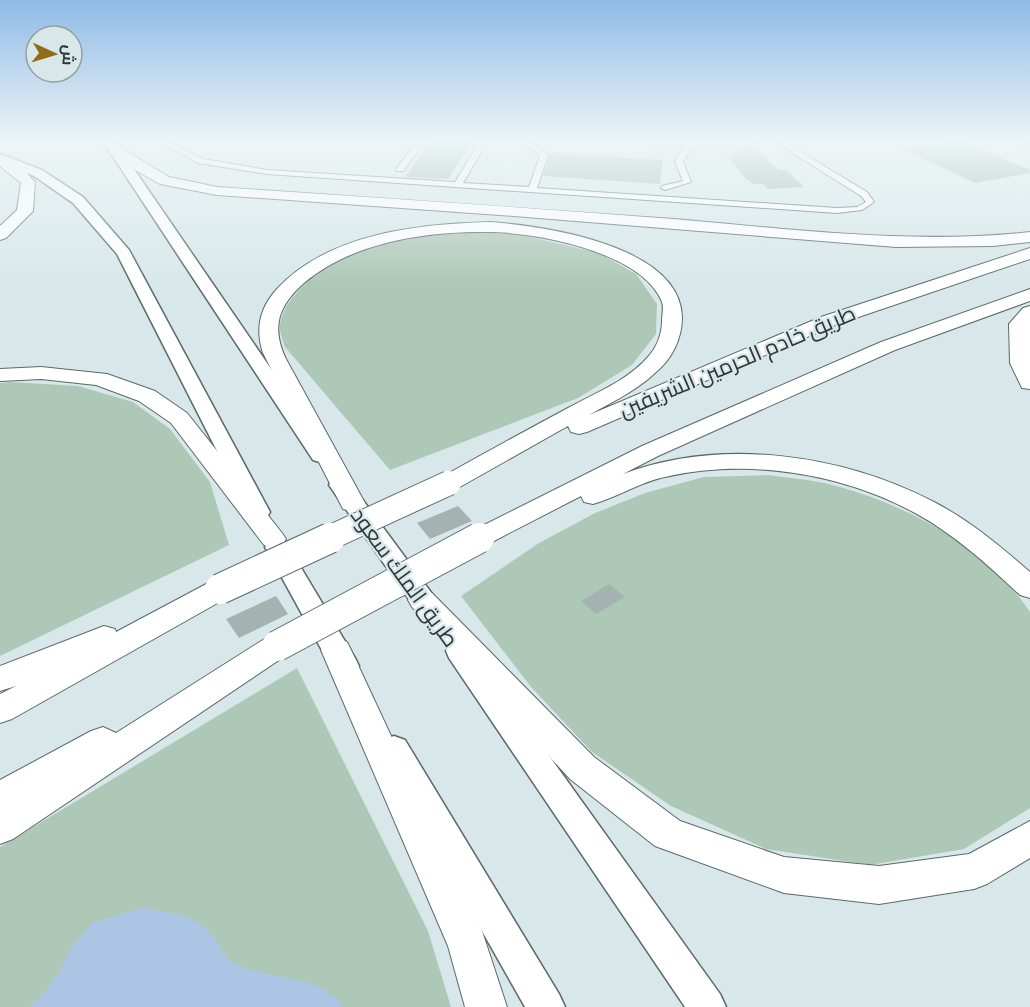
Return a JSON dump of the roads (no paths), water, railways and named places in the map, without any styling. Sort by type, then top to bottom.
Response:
[{"type":"highway","points":[[0,235],[24,211],[27,190]]},
{"type":"highway","points":[[212,190],[514,211],[896,242],[993,241],[1030,237]]},
{"type":"highway","points":[[0,679],[220,589],[449,483],[615,391],[648,370],[669,343],[675,320],[671,298],[651,275],[621,256],[585,242],[540,231],[492,227],[448,228],[366,243],[334,256],[302,274],[283,293],[269,316],[271,347],[352,502]]},
{"type":"highway","name":"طريق خادم الحرمين الشريفين","points":[[449,483],[828,321],[1030,253]]},
{"type":"highway","name":"طريق خادم الحرمين الشريفين","points":[[483,536],[650,451],[779,394],[888,346],[1030,295]]},
{"type":"highway","points":[[1030,312],[1019,324],[1020,363],[1030,383]]},
{"type":"highway","points":[[0,375],[41,372],[99,379],[147,396],[179,418],[273,539]]},
{"type":"highway","points":[[0,798],[483,536],[661,470],[709,463],[746,463],[810,468],[871,484],[925,507],[978,541],[1030,588]]},
{"type":"highway","points":[[0,710],[220,589]]},
{"type":"highway","points":[[422,600],[582,768],[668,834],[784,875],[879,885],[974,871],[1030,838]]},
{"type":"highway","points":[[0,827],[277,646]]},
{"type":"highway","points":[[336,651],[468,945],[486,1007]]},
{"type":"main road","points":[[63,190],[78,200],[124,253],[273,539],[336,651],[546,1007]]},
{"type":"main road","name":"طريق الملك سعود","points":[[139,190],[352,502],[707,1007]]},
{"type":"street","points":[[532,190],[849,210],[861,208],[870,202],[857,190]]},
{"type":"water","points":[[143,908],[195,921],[208,930],[234,963],[248,969],[321,988],[344,1007],[29,1007],[41,997],[61,970],[72,946],[94,922]]}]
